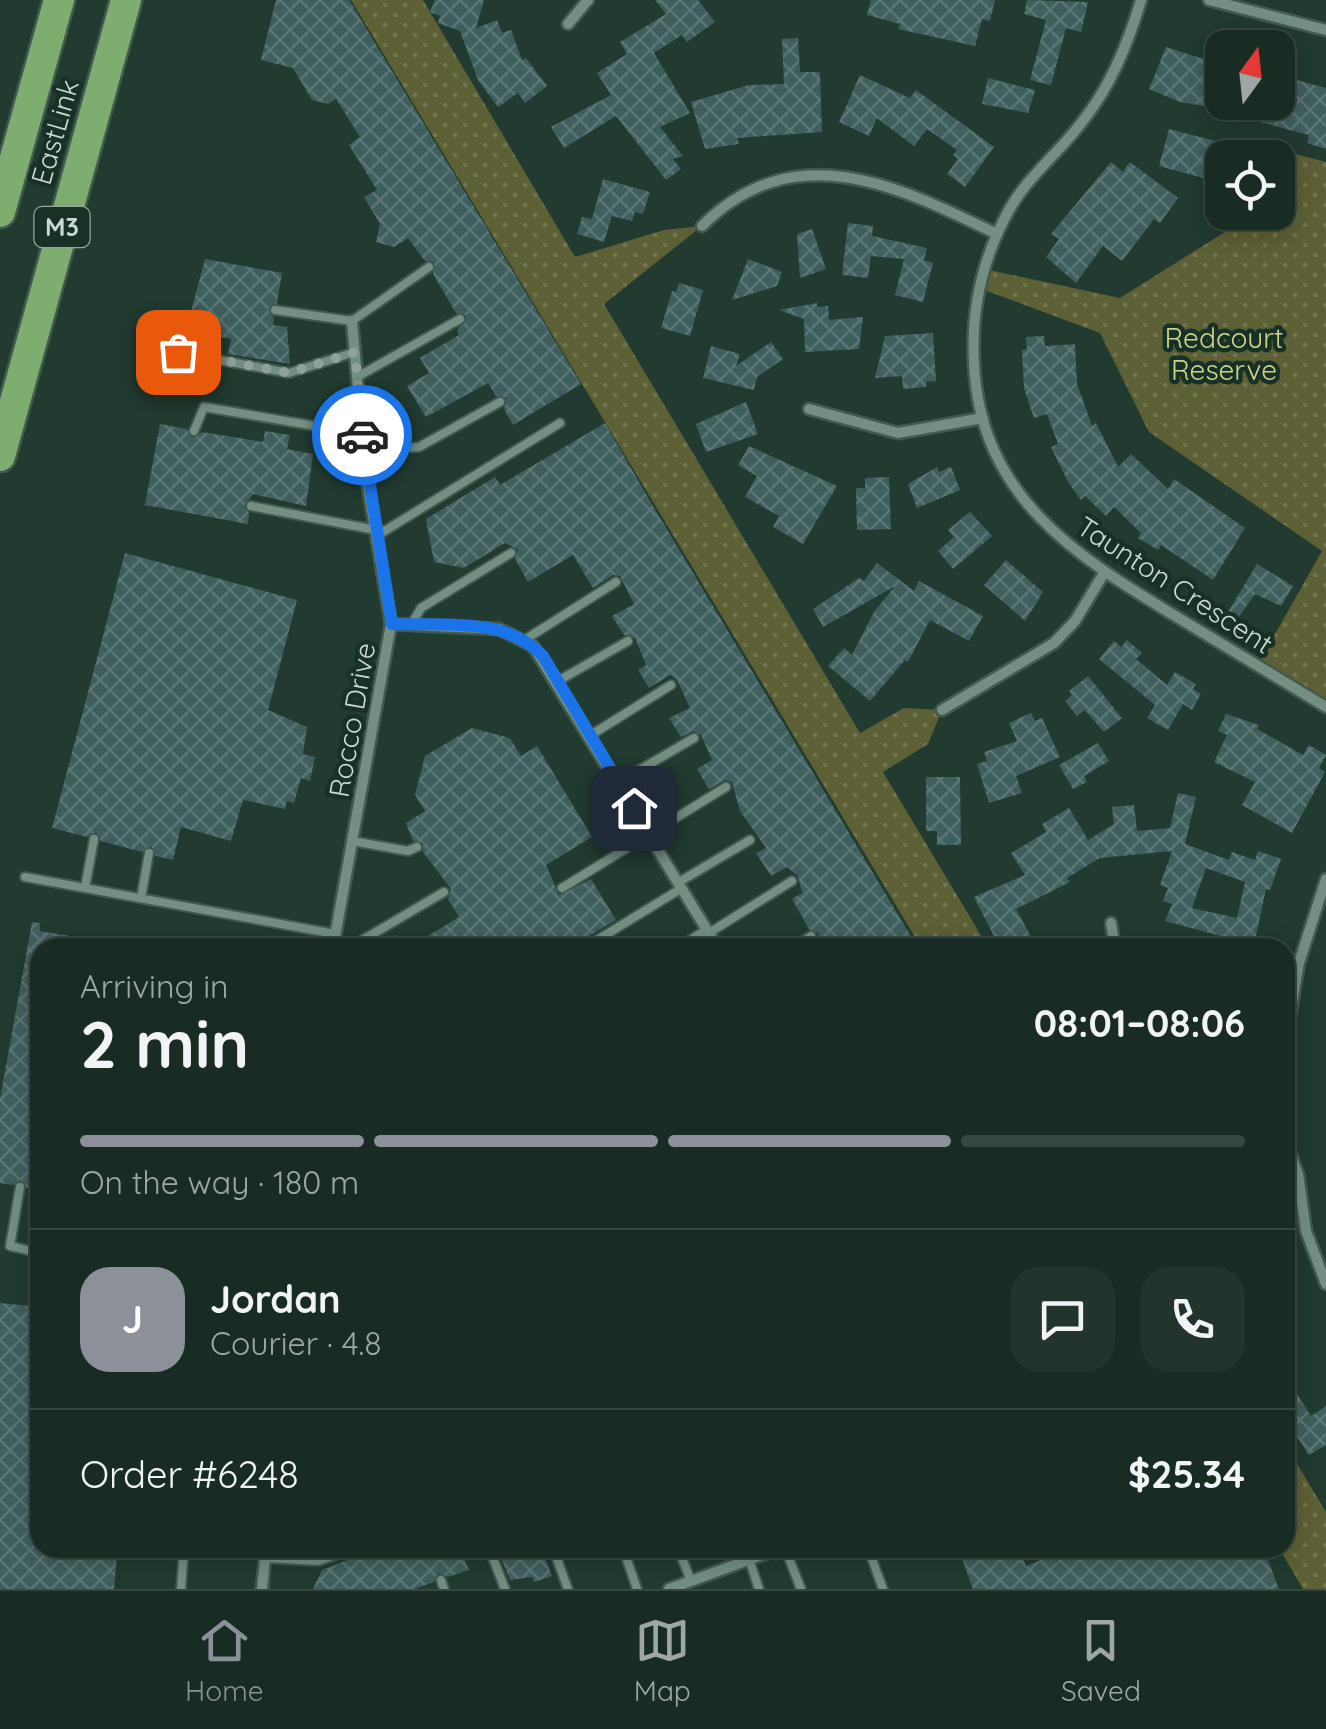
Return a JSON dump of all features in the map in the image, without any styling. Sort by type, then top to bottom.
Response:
[{"type":"highway","name":"EastLink","points":[[0,212],[59,0]]},
{"type":"highway","name":"EastLink","points":[[0,456],[126,0]]},
{"type":"street","points":[[568,24],[588,0]]},
{"type":"street","name":"Taunton Crescent","points":[[1142,0],[1104,90],[1081,124],[1022,189],[997,234],[974,320],[974,374],[982,418],[1002,464],[1026,504],[1065,545],[1326,708]]},
{"type":"street","points":[[1209,0],[1326,30]]},
{"type":"street","points":[[702,226],[743,190],[774,180],[822,176],[898,187],[997,234]]},
{"type":"street","name":"Rocco Drive","points":[[334,938],[392,624],[364,451],[352,321]]},
{"type":"street","points":[[810,409],[887,432],[924,432],[982,418]]},
{"type":"street","points":[[942,710],[1054,643],[1075,621],[1104,572]]},
{"type":"street","points":[[392,624],[499,629],[526,639],[592,735],[712,938]]},
{"type":"street","points":[[1295,983],[1325,885]]},
{"type":"street","points":[[1111,923],[1113,938]]},
{"type":"street","points":[[1295,1166],[1306,1230],[1325,1281]]},
{"type":"street","points":[[262,1589],[265,1558]]},
{"type":"street","points":[[669,1589],[752,1558]]},
{"type":"lane","points":[[276,310],[352,321],[429,267]]},
{"type":"lane","points":[[357,377],[460,319]]},
{"type":"lane","points":[[178,352],[289,373],[355,352]]},
{"type":"lane","points":[[364,451],[419,447],[500,402]]},
{"type":"lane","points":[[194,430],[204,408],[362,434]]},
{"type":"lane","points":[[251,506],[377,533],[560,423]]},
{"type":"lane","points":[[411,624],[421,608],[511,553]]},
{"type":"lane","points":[[526,639],[616,582]]},
{"type":"lane","points":[[558,681],[628,641]]},
{"type":"lane","points":[[592,735],[671,685]]},
{"type":"lane","points":[[619,782],[694,738]]},
{"type":"lane","points":[[562,888],[726,787]]},
{"type":"lane","points":[[85,888],[94,839]]},
{"type":"lane","points":[[600,938],[750,840]]},
{"type":"lane","points":[[352,842],[408,851],[417,847]]},
{"type":"lane","points":[[141,898],[149,854]]},
{"type":"lane","points":[[25,877],[335,934]]},
{"type":"lane","points":[[696,938],[792,881]]},
{"type":"lane","points":[[366,938],[444,892]]},
{"type":"lane","points":[[20,1187],[10,1246],[30,1251]]},
{"type":"lane","points":[[181,1589],[183,1558]]},
{"type":"lane","points":[[298,1558],[327,1558]]},
{"type":"lane","points":[[493,1558],[505,1589]]},
{"type":"lane","points":[[557,1558],[568,1589]]},
{"type":"lane","points":[[626,1558],[637,1589]]},
{"type":"lane","points":[[682,1558],[691,1581]]},
{"type":"lane","points":[[788,1558],[802,1589]]},
{"type":"lane","points":[[871,1558],[882,1589]]},
{"type":"lane","points":[[746,1560],[759,1589]]},
{"type":"lane","points":[[703,1576],[708,1589]]},
{"type":"green space","points":[[351,0],[423,0],[575,257],[664,230],[702,226],[604,304],[860,733],[904,708],[942,710],[928,744],[883,772],[983,938],[916,938]]},
{"type":"green space","name":"Redcourt Reserve","points":[[1295,154],[1326,162],[1326,707],[1257,666],[1322,551],[1149,432],[1100,333],[979,288],[984,269],[1120,298],[1228,230],[1295,230]]},
{"type":"green space","points":[[1295,1461],[1326,1512],[1326,1589],[1303,1589],[1285,1558],[1295,1558]]},
{"type":"building","points":[[276,0],[349,0],[581,384],[513,425],[504,409],[506,398],[496,396],[488,383],[426,417],[407,386],[429,373],[420,358],[459,335],[457,330],[467,316],[456,313],[433,274],[434,262],[425,261],[408,238],[394,247],[376,242],[380,224],[364,197],[377,190],[349,145],[360,137],[336,99],[328,104],[312,100],[293,68],[261,60]]},
{"type":"building","points":[[435,0],[484,0],[476,28],[497,20],[502,33],[511,30],[522,60],[526,58],[547,86],[525,103],[518,93],[498,107],[478,80],[460,31],[438,23],[440,16],[430,12]]},
{"type":"building","points":[[655,0],[698,0],[715,22],[687,42],[682,35],[654,53],[690,113],[660,127],[683,156],[673,159],[681,169],[666,180],[616,116],[564,148],[551,127],[611,95],[597,73],[627,54],[620,42],[666,14]]},
{"type":"building","points":[[871,0],[995,0],[990,21],[982,19],[975,46],[898,29],[900,24],[867,15]]},
{"type":"building","points":[[1027,0],[1088,2],[1081,32],[1066,28],[1051,85],[1030,80],[1046,20],[1024,14]]},
{"type":"building","points":[[798,38],[800,72],[820,72],[822,132],[737,138],[739,144],[705,149],[691,102],[749,85],[784,84],[782,39]]},
{"type":"building","points":[[1166,47],[1205,60],[1205,106],[1180,102],[1149,89]]},
{"type":"building","points":[[860,75],[910,98],[916,90],[994,147],[965,187],[947,174],[958,159],[953,155],[957,150],[927,129],[914,146],[877,118],[869,136],[839,122]]},
{"type":"building","points":[[988,78],[1035,90],[1028,113],[982,104]]},
{"type":"building","points":[[1295,80],[1326,88],[1326,149],[1307,143],[1309,135],[1260,122],[1295,120]]},
{"type":"building","points":[[1169,129],[1212,140],[1205,140],[1205,178],[1159,166]]},
{"type":"building","points":[[1111,162],[1123,172],[1130,162],[1178,198],[1160,223],[1154,219],[1122,261],[1103,246],[1076,283],[1046,257],[1059,239],[1051,234]]},
{"type":"building","points":[[603,179],[650,192],[643,214],[635,212],[632,221],[612,216],[604,242],[577,234],[582,217],[592,219]]},
{"type":"building","points":[[848,223],[873,226],[872,236],[927,248],[924,260],[933,263],[923,302],[895,295],[904,259],[871,256],[868,278],[842,275]]},
{"type":"building","points":[[812,229],[826,269],[800,278],[797,234]]},
{"type":"building","points":[[205,259],[282,273],[277,303],[268,310],[274,317],[273,325],[287,327],[290,364],[228,354],[231,339],[186,330]]},
{"type":"building","points":[[748,259],[782,272],[777,286],[732,300]]},
{"type":"building","points":[[679,283],[703,290],[690,336],[661,328],[672,291],[676,292]]},
{"type":"building","points":[[817,303],[817,307],[828,306],[829,320],[863,317],[859,349],[805,352],[804,319],[779,310]]},
{"type":"building","points":[[933,333],[936,381],[926,382],[926,387],[903,389],[902,376],[875,378],[885,336]]},
{"type":"building","points":[[1044,336],[1045,346],[1075,344],[1077,384],[1092,426],[1096,423],[1118,467],[1131,454],[1168,489],[1174,479],[1245,528],[1213,580],[1161,545],[1158,550],[1138,538],[1141,533],[1114,507],[1106,516],[1085,496],[1081,500],[1068,482],[1051,447],[1058,444],[1047,414],[1034,418],[1024,389],[1022,350],[1027,349],[1026,337]]},
{"type":"building","points":[[771,342],[783,359],[757,377],[754,390],[703,378],[711,346],[740,354],[736,366]]},
{"type":"building","points":[[746,402],[758,434],[706,452],[696,424]]},
{"type":"building","points":[[605,423],[912,938],[819,938],[818,933],[809,929],[792,899],[802,893],[798,876],[787,867],[771,876],[756,853],[766,848],[740,811],[732,782],[725,780],[709,789],[697,769],[712,760],[701,735],[693,731],[681,737],[669,718],[690,708],[677,680],[670,675],[649,688],[638,670],[646,665],[635,638],[624,635],[612,616],[634,604],[620,576],[613,575],[593,588],[573,555],[528,582],[515,559],[518,550],[505,543],[464,568],[434,562],[426,519],[495,477],[500,485]]},
{"type":"building","points":[[160,424],[187,429],[194,438],[202,432],[263,442],[265,431],[290,435],[287,449],[313,454],[306,506],[253,494],[244,506],[249,513],[248,524],[145,505]]},
{"type":"building","points":[[749,446],[837,486],[803,544],[773,527],[779,516],[745,497],[757,476],[738,465]]},
{"type":"building","points":[[937,467],[939,472],[951,467],[960,490],[917,508],[908,484]]},
{"type":"building","points":[[889,477],[891,529],[857,530],[856,488],[865,488],[865,478]]},
{"type":"building","points":[[970,512],[992,536],[953,569],[938,551],[954,537],[948,530]]},
{"type":"building","points":[[125,553],[297,600],[268,710],[307,727],[303,754],[315,757],[310,781],[301,778],[294,803],[287,801],[285,809],[243,800],[231,841],[181,827],[173,860],[156,856],[151,846],[142,852],[101,841],[96,832],[87,837],[52,828]]},
{"type":"building","points":[[1006,560],[1043,592],[1025,621],[984,585]]},
{"type":"building","points":[[877,563],[914,591],[919,581],[983,616],[969,641],[930,620],[908,662],[905,660],[870,701],[828,666],[844,648],[852,655],[874,612],[895,586],[823,627],[813,609],[859,578],[864,581]]},
{"type":"building","points":[[1257,564],[1293,586],[1281,606],[1255,594],[1238,618],[1228,612]]},
{"type":"building","points":[[1127,640],[1142,653],[1136,659],[1167,685],[1175,672],[1196,684],[1193,689],[1201,694],[1192,710],[1183,704],[1168,730],[1147,718],[1155,705],[1099,659],[1114,641],[1121,647]]},
{"type":"building","points":[[1088,676],[1122,718],[1104,732],[1085,710],[1077,716],[1065,701],[1072,695],[1069,691]]},
{"type":"building","points":[[1031,713],[1035,721],[1042,718],[1060,757],[1016,776],[1022,793],[989,803],[977,764],[987,761],[984,752],[1017,741],[1009,723]]},
{"type":"building","points":[[1226,714],[1259,725],[1257,729],[1303,755],[1309,745],[1326,755],[1319,768],[1325,772],[1292,833],[1242,805],[1255,782],[1214,762],[1227,735],[1218,731]]},
{"type":"building","points":[[472,728],[510,738],[521,756],[537,746],[592,837],[546,865],[559,895],[591,879],[616,920],[589,938],[424,938],[459,917],[448,899],[451,889],[423,852],[423,843],[413,841],[406,823],[425,811],[415,795],[425,756]]},
{"type":"building","points":[[1098,743],[1109,761],[1084,776],[1087,782],[1073,789],[1059,765]]},
{"type":"building","points":[[926,777],[960,777],[961,845],[937,845],[937,831],[926,831]]},
{"type":"building","points":[[1178,793],[1196,797],[1185,844],[1229,860],[1232,852],[1255,860],[1258,851],[1281,859],[1270,890],[1266,889],[1256,938],[1228,938],[1165,921],[1172,904],[1163,901],[1168,888],[1160,885],[1172,851],[1100,858],[1067,878],[1070,882],[1016,909],[1032,938],[995,938],[974,897],[1025,875],[1011,853],[1046,832],[1042,824],[1069,808],[1088,840],[1114,824],[1112,807],[1134,805],[1137,831],[1170,828]],"holes":[[[1206,868],[1245,882],[1237,918],[1192,908]]]},
{"type":"building","points":[[32,922],[40,923],[40,931],[82,938],[30,938],[30,1188],[20,1180],[13,1185],[0,1183],[0,1099]]},
{"type":"building","points":[[0,1303],[30,1306],[30,1558],[117,1558],[114,1589],[0,1589]]},
{"type":"building","points":[[1295,1391],[1311,1416],[1326,1406],[1326,1445],[1309,1455],[1295,1434]]},
{"type":"building","points":[[353,1558],[464,1558],[469,1570],[448,1577],[438,1573],[434,1582],[414,1589],[313,1589],[322,1570]]},
{"type":"building","points":[[501,1558],[545,1558],[552,1576],[534,1582],[532,1577],[510,1580]]},
{"type":"building","points":[[962,1558],[1023,1558],[1026,1566],[1046,1558],[1057,1562],[1059,1558],[1267,1558],[1279,1589],[973,1589]]},
{"type":"way so far","points":[[178,352],[289,373],[355,352],[362,435]]},
{"type":"route","points":[[362,435],[392,624],[491,628],[526,639],[543,656],[634,808]]}]
